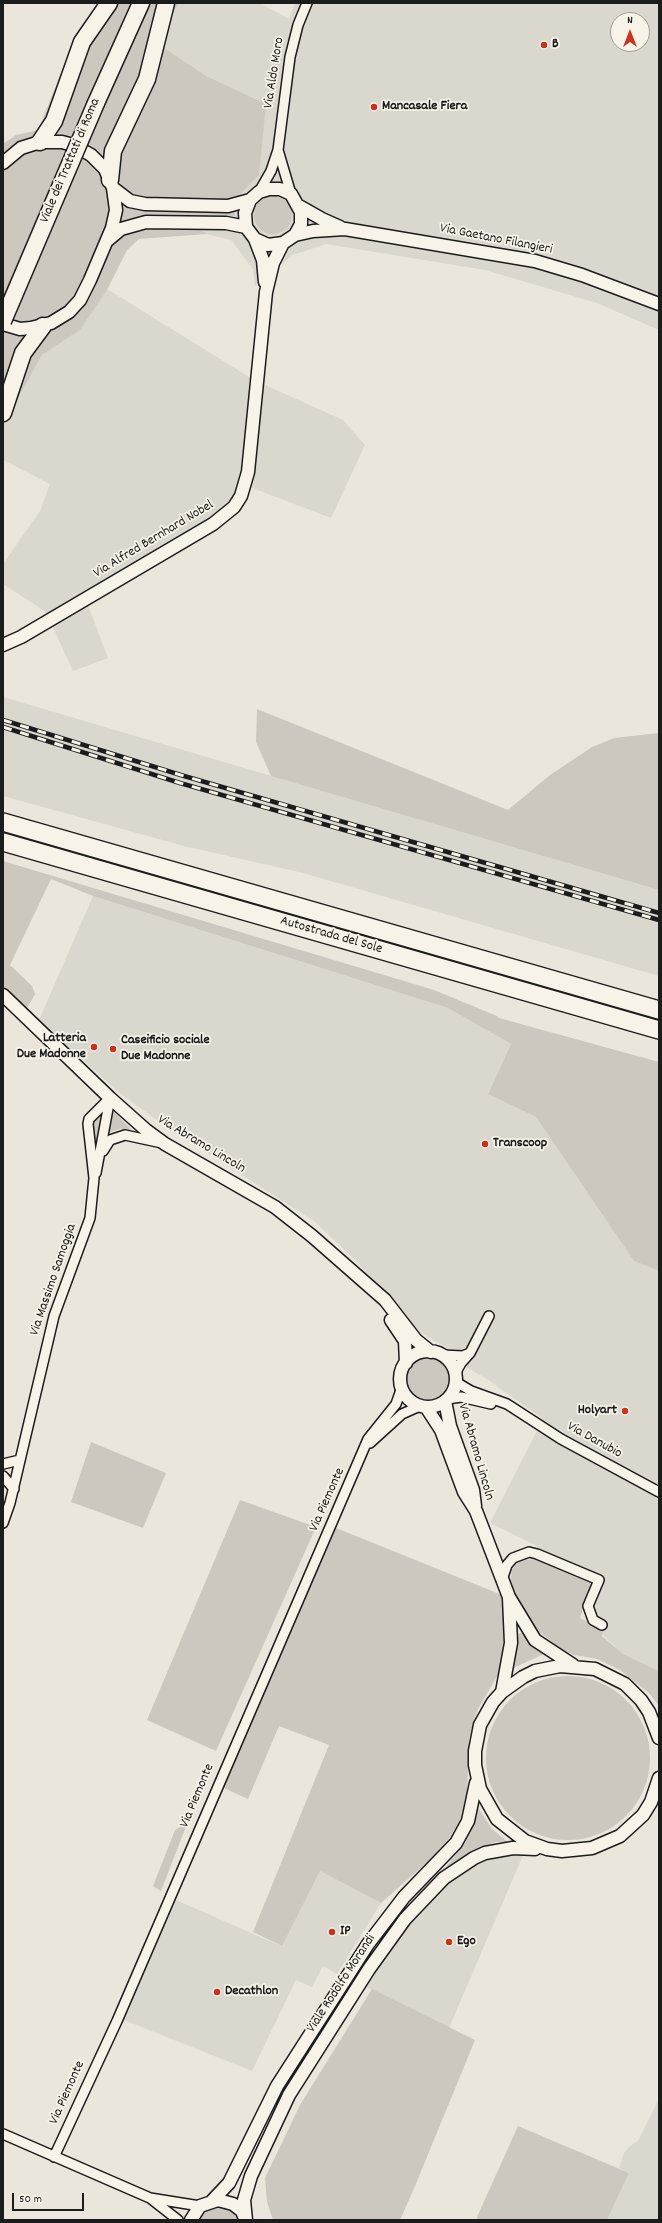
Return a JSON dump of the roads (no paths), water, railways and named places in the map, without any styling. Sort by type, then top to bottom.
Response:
[{"type":"highway","points":[[40,142],[54,121],[82,42],[109,3]]},
{"type":"highway","name":"Viale dei Trattati di Roma","points":[[3,321],[92,101],[134,3]]},
{"type":"highway","name":"Viale dei Trattati di Roma","points":[[3,294],[92,101],[141,3]]},
{"type":"highway","points":[[111,184],[113,151],[147,79],[166,3]]},
{"type":"highway","points":[[3,413],[23,353],[43,326]]},
{"type":"highway","name":"Autostrada del Sole","points":[[3,822],[659,1010]]},
{"type":"highway","name":"Autostrada del Sole","points":[[3,842],[659,1030]]},
{"type":"street","name":"Via Aldo Moro","points":[[254,196],[271,171],[278,150],[290,57],[298,25],[306,3]]},
{"type":"street","points":[[3,163],[21,148],[40,142],[62,142],[84,150],[97,161],[111,184],[130,201],[145,204],[228,206],[269,189],[280,189],[291,194],[300,206],[300,224],[295,235],[283,243],[268,245],[255,239],[246,227],[245,213],[254,196]]},
{"type":"street","name":"Via Aldo Moro","points":[[278,150],[291,194]]},
{"type":"street","points":[[3,324],[20,329],[43,326],[63,317],[80,300],[115,218],[111,184]]},
{"type":"street","name":"Via Gaetano Filangieri","points":[[300,206],[322,219],[345,229]]},
{"type":"street","points":[[106,242],[121,228],[146,222],[226,223],[246,227]]},
{"type":"street","name":"Via Gaetano Filangieri","points":[[295,235],[313,231],[345,229],[521,257],[582,275],[659,304]]},
{"type":"street","name":"Via Alfred Bernhard Nobel","points":[[255,239],[263,260],[266,292]]},
{"type":"street","name":"Via Alfred Bernhard Nobel","points":[[3,645],[21,637],[213,524],[234,507],[241,496],[248,472],[266,292],[273,263],[283,243]]},
{"type":"street","name":"Via Abramo Lincoln","points":[[3,995],[100,1089],[146,1130],[165,1144],[275,1207],[345,1264],[375,1293],[385,1300],[416,1340],[436,1353]]},
{"type":"street","name":"Via Massimo Samoggia","points":[[94,1178],[88,1124],[99,1102],[100,1089]]},
{"type":"street","points":[[93,1113],[110,1098]]},
{"type":"street","name":"Via Massimo Samoggia","points":[[3,1523],[14,1489],[54,1316],[90,1218],[94,1178],[100,1158],[110,1098]]},
{"type":"street","name":"Via Massimo Samoggia","points":[[100,1158],[107,1143],[116,1136],[125,1135],[165,1144]]},
{"type":"street","name":"Via Abramo Lincoln","points":[[375,1293],[378,1302],[405,1341],[406,1363]]},
{"type":"street","points":[[470,1353],[463,1356],[419,1353],[406,1363],[402,1371],[402,1387],[406,1396],[423,1406],[436,1406],[446,1400],[454,1389],[461,1363],[470,1353],[489,1316]]},
{"type":"street","points":[[436,1353],[453,1366],[456,1378]]},
{"type":"street","name":"Via Danubio","points":[[456,1378],[471,1391],[507,1404],[561,1439],[659,1492]]},
{"type":"street","name":"Via Piemonte","points":[[54,2156],[117,2021],[366,1447],[368,1439],[396,1404],[402,1387]]},
{"type":"street","name":"Via Danubio","points":[[446,1400],[461,1397],[518,1410]]},
{"type":"street","name":"Via Abramo Lincoln","points":[[446,1400],[450,1426],[473,1490],[476,1511]]},
{"type":"street","name":"Via Abramo Lincoln","points":[[423,1406],[440,1430],[464,1492],[476,1511],[509,1597],[536,1640],[573,1665]]},
{"type":"street","name":"Via Piemonte","points":[[366,1447],[402,1414],[423,1406]]},
{"type":"street","points":[[3,1464],[20,1460]]},
{"type":"street","points":[[3,1476],[14,1489]]},
{"type":"street","points":[[502,1580],[507,1565],[513,1558],[529,1552],[599,1580],[588,1606],[593,1620],[602,1625]]},
{"type":"street","name":"Via Abramo Lincoln","points":[[502,1692],[511,1642],[509,1597]]},
{"type":"street","name":"Viale Rodolfo Morandi","points":[[212,2201],[229,2183],[277,2086],[368,1944],[404,1897],[456,1843],[468,1821],[474,1798],[476,1778],[475,1751],[480,1725],[502,1692],[523,1677],[535,1671],[560,1666],[573,1665],[605,1673],[625,1684],[640,1700],[649,1712],[659,1738]]},
{"type":"street","points":[[640,1700],[659,1713]]},
{"type":"street","name":"Viale Rodolfo Morandi","points":[[476,1778],[484,1800],[497,1820],[525,1841],[547,1849]]},
{"type":"street","name":"Viale Rodolfo Morandi","points":[[246,2220],[244,2200],[250,2176],[286,2100],[369,1969],[405,1919],[444,1878],[474,1858],[492,1852],[513,1848],[577,1851],[607,1843],[632,1826],[651,1802],[659,1778]]},
{"type":"street","points":[[651,1802],[659,1791]]},
{"type":"street","points":[[3,2134],[150,2198],[200,2206],[192,2220]]},
{"type":"street","points":[[150,2198],[159,2207],[178,2220]]},
{"type":"street","name":"Viale Rodolfo Morandi","points":[[200,2206],[212,2201],[223,2200],[233,2204],[242,2211],[246,2220]]},
{"type":"railway","points":[[3,720],[184,776],[659,913]]},
{"type":"railway","points":[[3,727],[180,783],[659,920]]},
{"type":"place","name":"B","points":[[544,45]]},
{"type":"place","name":"Mancasale Fiera","points":[[374,107]]},
{"type":"place","name":"Latteria Due Madonne","points":[[94,1047]]},
{"type":"place","name":"Caseificio sociale Due Madonne","points":[[113,1049]]},
{"type":"place","name":"Transcoop","points":[[485,1144]]},
{"type":"place","name":"Holyart","points":[[625,1411]]},
{"type":"place","name":"IP","points":[[332,1932]]},
{"type":"place","name":"Ego","points":[[449,1942]]},
{"type":"place","name":"Decathlon","points":[[217,1992]]}]
